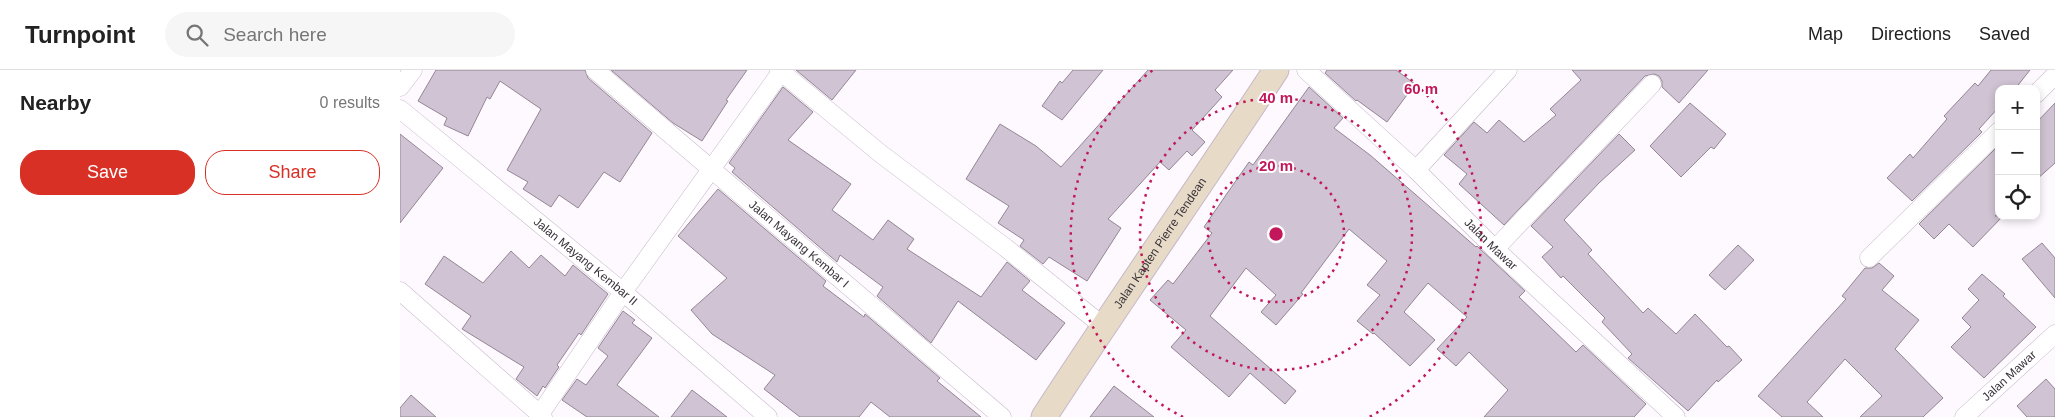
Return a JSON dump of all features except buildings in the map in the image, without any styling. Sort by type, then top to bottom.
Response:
[{"type":"main road","name":"Jalan Kapten Pierre Tendean","points":[[1044,417],[1103,326],[1200,186],[1276,70]]},
{"type":"street","name":"Jalan Mayang Kembar I","points":[[595,70],[1002,417]]},
{"type":"street","name":"Jalan Mawar","points":[[1306,70],[1416,170],[1495,249],[1676,417]]},
{"type":"street","points":[[1416,170],[1508,70]]},
{"type":"street","points":[[400,292],[540,416],[623,292],[780,71],[881,154],[1006,248],[1103,326]]},
{"type":"street","points":[[2040,90],[2055,75]]},
{"type":"street","points":[[1495,249],[1652,84]]},
{"type":"street","name":"Jalan Mayang Kembar II","points":[[400,109],[623,292],[768,417]]},
{"type":"street","points":[[1869,258],[1995,135]]},
{"type":"street","name":"Jalan Mawar","points":[[1964,417],[2055,334]]}]
